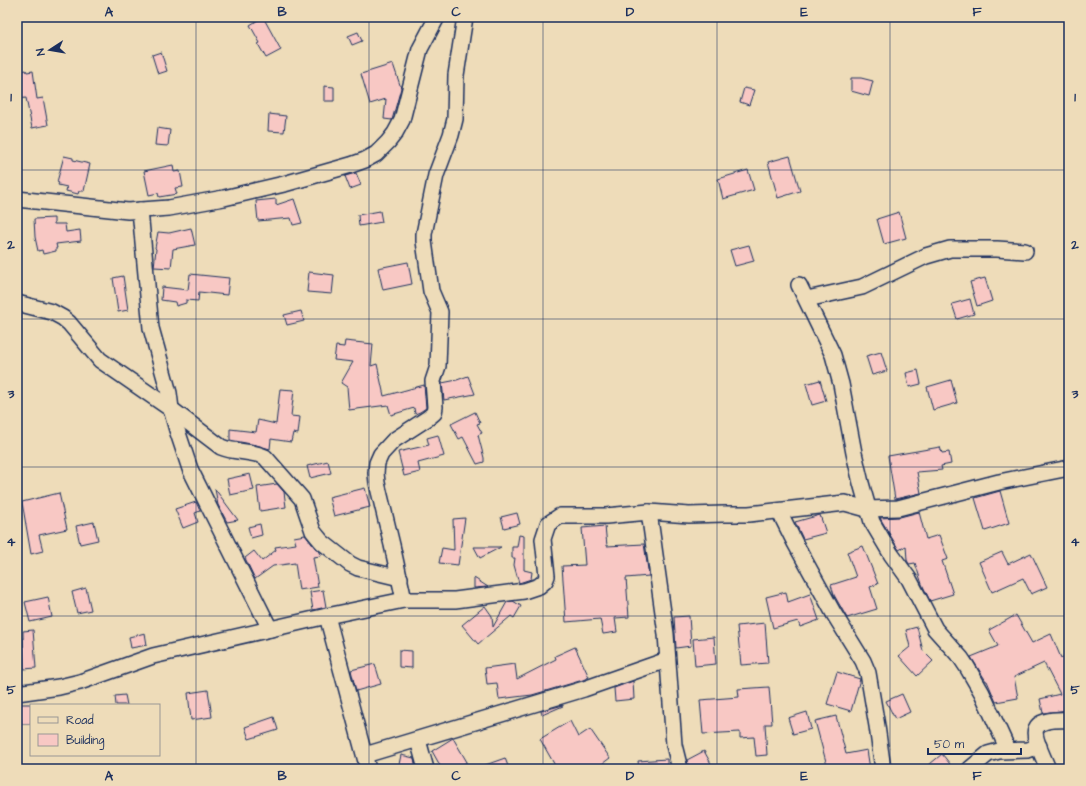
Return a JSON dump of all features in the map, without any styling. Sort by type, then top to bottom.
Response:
[{"type":"street","points":[[17,199],[114,210],[140,210],[177,207],[284,184],[351,165],[376,154],[395,133],[402,120],[420,49],[437,17]]},
{"type":"street","points":[[404,600],[377,483],[377,463],[381,454],[394,440],[434,413],[433,381],[438,366],[440,312],[431,291],[424,234],[436,175],[451,135],[455,119],[456,75],[465,17]]},
{"type":"street","points":[[140,210],[151,328],[169,393],[171,409],[190,469],[270,629]]},
{"type":"street","points":[[806,299],[862,287],[926,256],[950,249],[997,249],[1025,252]]},
{"type":"street","points":[[799,285],[833,356],[841,384],[854,453],[867,509],[872,522],[891,554],[909,578],[935,629],[967,667],[982,693],[1008,750]]},
{"type":"street","points":[[17,303],[52,312],[63,318],[100,360],[171,409],[221,447],[228,450],[258,454],[265,457],[302,498],[317,536],[350,564],[358,568],[400,578]]},
{"type":"street","points":[[17,693],[59,687],[80,682],[153,656],[404,600],[455,600],[524,591],[539,586],[546,581],[548,576],[544,539],[548,524],[560,516],[606,516],[649,512],[689,515],[749,514],[844,503],[867,509],[898,508],[999,482],[1069,468]]},
{"type":"street","points":[[779,511],[834,614],[863,660],[868,673],[877,726],[882,769]]},
{"type":"street","points":[[649,512],[666,634],[674,745],[680,769]]},
{"type":"street","points":[[327,616],[367,762],[418,740],[584,689],[667,660]]},
{"type":"street","points":[[1048,769],[1035,734],[1037,726],[1042,722],[1051,719],[1069,720]]},
{"type":"street","points":[[418,740],[426,769]]},
{"type":"street","points":[[970,769],[988,754],[1008,750],[1028,750],[1039,746]]},
{"type":"building","points":[[263,17],[281,50],[266,58],[250,25]]},
{"type":"building","points":[[358,32],[362,41],[352,45],[348,36]]},
{"type":"building","points":[[161,52],[167,71],[158,74],[152,55]]},
{"type":"building","points":[[393,64],[401,88],[392,120],[384,119],[386,99],[370,104],[361,74]]},
{"type":"building","points":[[26,70],[27,72],[33,71],[37,99],[43,98],[48,125],[32,128],[26,98],[17,99],[17,72]]},
{"type":"building","points":[[851,78],[861,78],[873,81],[869,96],[851,91]]},
{"type":"building","points":[[324,86],[334,87],[334,101],[324,101]]},
{"type":"building","points":[[744,88],[754,90],[749,105],[740,102]]},
{"type":"building","points":[[269,114],[286,116],[284,132],[268,131]]},
{"type":"building","points":[[157,128],[170,130],[168,146],[155,145]]},
{"type":"building","points":[[64,156],[90,164],[84,191],[79,191],[78,194],[66,191],[67,187],[58,185],[59,183],[57,182]]},
{"type":"building","points":[[790,156],[800,191],[778,198],[768,162]]},
{"type":"building","points":[[173,165],[174,172],[180,171],[183,187],[175,188],[177,194],[159,197],[158,193],[149,195],[144,171]]},
{"type":"building","points":[[748,170],[754,190],[723,199],[718,179]]},
{"type":"building","points":[[356,173],[361,185],[350,189],[345,176]]},
{"type":"building","points":[[276,199],[276,205],[294,199],[302,223],[293,225],[291,218],[258,221],[256,201]]},
{"type":"building","points":[[380,211],[382,222],[359,226],[358,215]]},
{"type":"building","points":[[899,212],[906,238],[884,244],[877,219]]},
{"type":"building","points":[[54,218],[54,224],[65,224],[66,232],[80,230],[81,241],[56,244],[56,251],[43,254],[42,250],[38,251],[35,237],[34,219]]},
{"type":"building","points":[[191,228],[195,245],[173,249],[171,268],[154,267],[158,232],[169,233]]},
{"type":"building","points":[[749,245],[754,261],[735,266],[730,250]]},
{"type":"building","points":[[408,262],[412,284],[383,290],[378,268]]},
{"type":"building","points":[[309,272],[334,275],[332,294],[307,292]]},
{"type":"building","points":[[190,274],[229,278],[227,295],[199,292],[198,301],[186,300],[186,303],[176,306],[175,302],[161,300],[162,287],[188,290]]},
{"type":"building","points":[[123,276],[128,310],[118,312],[113,278]]},
{"type":"building","points":[[985,278],[992,301],[977,306],[970,282]]},
{"type":"building","points":[[970,299],[974,314],[957,319],[952,304]]},
{"type":"building","points":[[301,311],[304,321],[287,325],[284,315]]},
{"type":"building","points":[[345,341],[373,344],[371,366],[377,364],[384,396],[424,385],[426,408],[415,414],[414,408],[391,415],[388,405],[349,410],[347,387],[341,383],[353,362],[334,360],[336,346],[344,347]]},
{"type":"building","points":[[881,352],[887,371],[872,375],[866,356]]},
{"type":"building","points":[[918,370],[921,384],[909,387],[906,373]]},
{"type":"building","points":[[468,376],[475,394],[444,400],[442,383]]},
{"type":"building","points":[[820,380],[826,401],[812,405],[806,384]]},
{"type":"building","points":[[951,380],[957,403],[933,410],[927,387]]},
{"type":"building","points":[[280,389],[294,390],[291,416],[300,417],[298,434],[293,433],[291,442],[271,439],[270,449],[230,440],[230,429],[256,432],[258,420],[276,424]]},
{"type":"building","points":[[475,412],[480,423],[477,424],[482,433],[478,435],[484,458],[484,462],[477,464],[463,437],[459,439],[451,424]]},
{"type":"building","points":[[438,435],[444,456],[418,463],[420,472],[404,476],[398,452],[429,445],[427,438]]},
{"type":"building","points":[[940,447],[942,453],[949,452],[951,464],[941,466],[942,470],[917,472],[921,493],[895,499],[888,456]]},
{"type":"building","points":[[328,461],[331,473],[310,478],[307,466]]},
{"type":"building","points":[[250,474],[254,490],[230,495],[227,479]]},
{"type":"building","points":[[277,484],[284,492],[286,507],[260,511],[257,487]]},
{"type":"building","points":[[365,488],[370,507],[334,516],[329,497]]},
{"type":"building","points":[[215,489],[238,520],[227,522],[218,505]]},
{"type":"building","points":[[1000,491],[1009,523],[985,531],[975,498]]},
{"type":"building","points":[[59,493],[67,529],[39,535],[43,551],[31,554],[22,502]]},
{"type":"building","points":[[196,502],[200,511],[195,513],[198,522],[183,528],[175,509]]},
{"type":"building","points":[[919,512],[926,539],[939,535],[948,559],[942,561],[953,594],[930,601],[915,563],[909,564],[907,560],[906,546],[899,550],[880,518],[900,517]]},
{"type":"building","points":[[517,513],[520,524],[504,528],[501,517]]},
{"type":"building","points":[[820,515],[826,533],[803,539],[795,522]]},
{"type":"building","points":[[465,518],[458,565],[439,563],[442,548],[454,550],[453,519]]},
{"type":"building","points":[[94,522],[98,540],[80,544],[76,526]]},
{"type":"building","points":[[260,524],[262,535],[251,538],[248,527]]},
{"type":"building","points":[[605,526],[607,546],[644,544],[649,576],[626,578],[629,617],[615,618],[617,632],[603,634],[600,619],[566,622],[562,566],[585,565],[582,528]]},
{"type":"building","points":[[305,535],[320,552],[321,556],[313,557],[318,587],[299,590],[295,563],[273,566],[255,579],[245,558],[254,551],[262,561],[276,550],[275,547],[296,544],[294,537]]},
{"type":"building","points":[[519,535],[524,536],[524,570],[532,572],[531,579],[519,583],[514,565],[515,558],[512,558],[512,547],[517,547]]},
{"type":"building","points":[[863,546],[878,584],[870,587],[877,609],[847,618],[834,595],[831,585],[856,577],[847,552]]},
{"type":"building","points":[[474,547],[501,547],[480,558]]},
{"type":"building","points":[[1002,552],[1008,564],[1031,553],[1047,587],[1031,594],[1023,578],[992,592],[979,562]]},
{"type":"building","points":[[474,578],[488,587],[474,588]]},
{"type":"building","points":[[86,588],[91,610],[77,613],[72,592]]},
{"type":"building","points":[[323,590],[326,607],[313,610],[310,592]]},
{"type":"building","points":[[786,592],[788,602],[810,594],[819,620],[800,627],[798,621],[773,628],[766,597]]},
{"type":"building","points":[[48,597],[52,617],[30,622],[25,602]]},
{"type":"building","points":[[513,601],[521,606],[514,618],[511,616],[478,644],[462,625],[485,606],[492,616],[493,627],[507,602]]},
{"type":"building","points":[[1016,615],[1032,643],[1051,634],[1061,658],[1069,654],[1069,685],[1067,686],[1069,693],[1069,711],[1043,713],[1040,699],[1060,694],[1044,663],[1014,677],[1018,698],[996,702],[987,681],[971,657],[998,646],[989,630]]},
{"type":"building","points":[[689,616],[691,646],[676,648],[674,617]]},
{"type":"building","points":[[765,623],[768,663],[741,665],[737,626]]},
{"type":"building","points":[[917,627],[923,651],[933,661],[917,676],[899,656],[910,647],[906,630]]},
{"type":"building","points":[[33,630],[36,668],[24,669],[23,631]]},
{"type":"building","points":[[145,633],[147,645],[131,648],[129,637]]},
{"type":"building","points":[[714,637],[716,664],[695,666],[693,639]]},
{"type":"building","points":[[575,647],[589,677],[583,680],[532,695],[499,699],[497,683],[487,684],[485,668],[515,664],[517,679],[556,659],[555,656]]},
{"type":"building","points":[[399,650],[412,651],[412,668],[399,667]]},
{"type":"building","points":[[375,664],[381,684],[356,691],[351,670]]},
{"type":"building","points":[[837,672],[860,679],[851,711],[827,704]]},
{"type":"building","points":[[633,681],[634,699],[615,701],[614,688]]},
{"type":"building","points":[[769,687],[772,724],[765,724],[767,755],[756,756],[754,737],[740,738],[740,732],[703,734],[700,700],[739,697],[738,689]]},
{"type":"building","points":[[208,690],[212,717],[191,720],[188,693]]},
{"type":"building","points":[[902,694],[910,712],[895,719],[886,701]]},
{"type":"building","points":[[125,695],[127,704],[116,704],[115,696]]},
{"type":"building","points":[[30,704],[30,724],[21,724],[21,719],[17,718],[17,705]]},
{"type":"building","points":[[563,706],[542,715],[541,711]]},
{"type":"building","points":[[807,712],[811,729],[793,734],[788,718]]},
{"type":"building","points":[[836,716],[846,754],[867,750],[870,769],[828,769],[815,721]]},
{"type":"building","points":[[274,717],[278,730],[249,739],[245,727]]},
{"type":"building","points":[[570,721],[578,737],[590,729],[610,758],[595,769],[557,769],[540,739]]},
{"type":"building","points":[[453,738],[467,762],[455,769],[442,769],[432,751]]},
{"type":"building","points":[[704,751],[714,769],[689,769],[687,760]]},
{"type":"building","points":[[942,754],[950,764],[945,769],[924,769]]},
{"type":"building","points":[[401,755],[414,758],[416,769],[398,769]]},
{"type":"building","points":[[505,758],[509,769],[477,769],[477,768]]},
{"type":"building","points":[[667,759],[667,769],[639,769],[638,761]]}]
